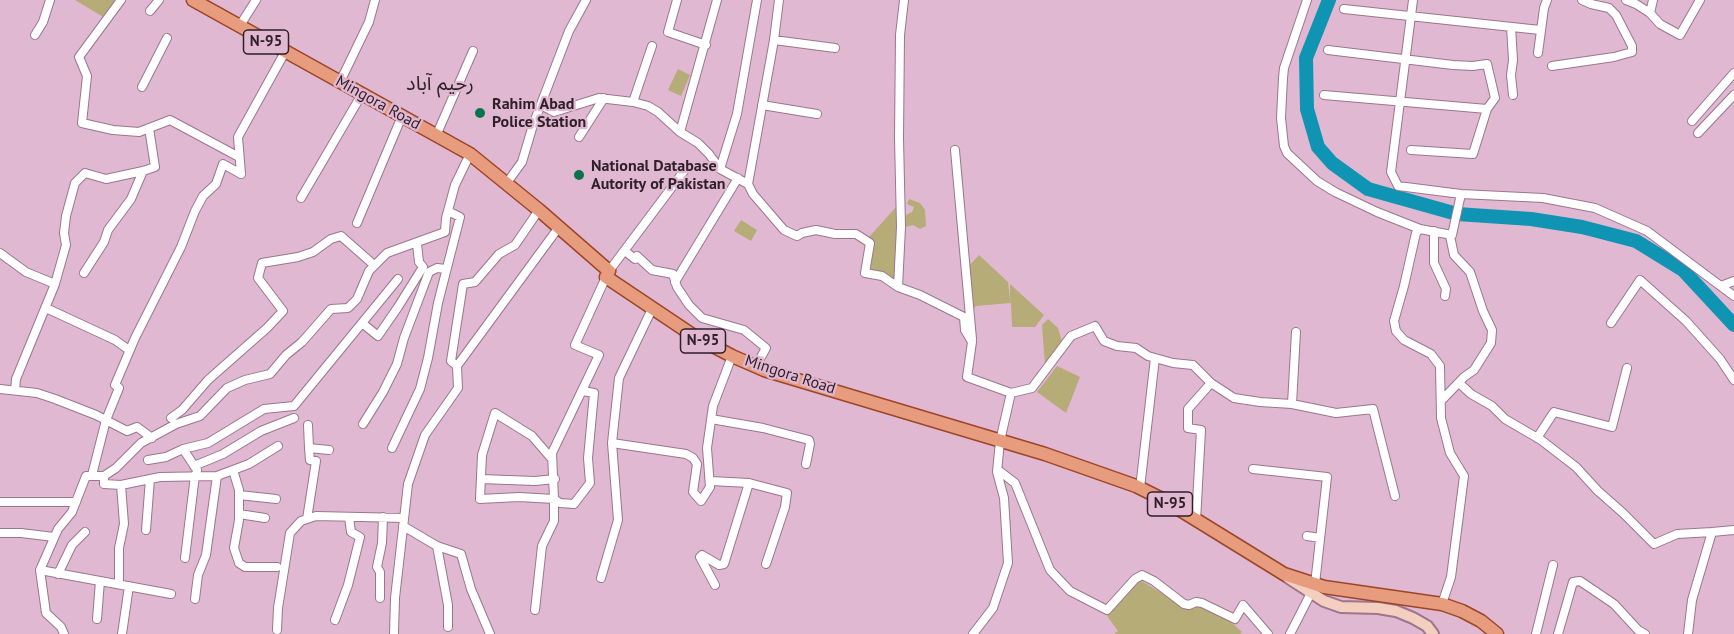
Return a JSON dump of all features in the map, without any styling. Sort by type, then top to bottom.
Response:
[{"type":"main road","name":"Mingora Road","points":[[193,0],[470,154],[559,227],[607,274],[652,309],[694,336],[732,356],[756,366],[1068,462],[1140,488],[1313,589]]},
{"type":"main road","name":"N-95","points":[[1313,589],[1442,604],[1481,621],[1497,634]]},
{"type":"main road","points":[[1313,589],[1324,601],[1341,607],[1396,611],[1413,618],[1426,631]]},
{"type":"street","points":[[35,35],[43,22],[50,0]]},
{"type":"street","points":[[121,0],[79,57],[87,76],[82,123],[113,130],[139,132],[170,120],[239,157]]},
{"type":"street","points":[[150,11],[159,0]]},
{"type":"street","points":[[239,27],[256,0]]},
{"type":"street","points":[[340,82],[369,22],[375,0]]},
{"type":"street","points":[[506,184],[522,162],[569,31],[586,0]]},
{"type":"street","points":[[676,0],[668,32],[706,45]]},
{"type":"street","points":[[680,132],[717,0]]},
{"type":"street","points":[[720,169],[736,114],[757,0]]},
{"type":"street","points":[[748,184],[779,0]]},
{"type":"street","points":[[898,287],[902,227],[899,138],[900,35],[904,0]]},
{"type":"street","points":[[1306,0],[1284,68],[1281,118],[1287,153],[1317,181],[1335,192],[1420,229],[1451,233]]},
{"type":"street","points":[[1413,0],[1392,177],[1398,186],[1460,196],[1543,198],[1595,208],[1647,231],[1734,296]]},
{"type":"street","points":[[1538,53],[1540,30],[1547,0]]},
{"type":"street","points":[[1552,66],[1614,57],[1632,52],[1632,46],[1616,15],[1609,8],[1582,0]]},
{"type":"street","points":[[1626,0],[1636,4],[1660,24],[1680,35],[1700,0]]},
{"type":"street","points":[[1650,14],[1653,0]]},
{"type":"street","points":[[1344,9],[1540,30]]},
{"type":"street","points":[[1511,27],[1513,95]]},
{"type":"street","points":[[142,87],[167,38]]},
{"type":"street","points":[[774,40],[835,48]]},
{"type":"street","points":[[633,102],[652,46]]},
{"type":"street","points":[[1328,50],[1453,65],[1487,64],[1495,98],[1487,109],[1473,154],[1411,150]]},
{"type":"street","points":[[436,136],[473,51]]},
{"type":"street","points":[[92,475],[106,420],[118,387],[115,385],[129,350],[181,247],[203,196],[216,184],[223,164],[241,174],[238,137],[285,52]]},
{"type":"street","points":[[1692,121],[1734,73]]},
{"type":"street","points":[[301,198],[362,94]]},
{"type":"street","points":[[1324,95],[1487,109]]},
{"type":"street","points":[[1698,133],[1734,95]]},
{"type":"street","points":[[541,105],[554,112],[604,98],[633,102],[657,112],[680,132],[704,148],[720,169],[748,184],[753,194],[784,230],[797,236],[816,230],[835,234],[856,234],[870,243],[865,273],[882,276],[898,287],[920,295],[963,317],[965,330],[972,342]]},
{"type":"street","points":[[579,136],[604,98]]},
{"type":"street","points":[[762,105],[817,114]]},
{"type":"street","points":[[357,223],[402,117]]},
{"type":"street","points":[[15,390],[16,378],[55,284],[66,245],[64,233],[66,216],[75,183],[86,172],[106,179],[155,167],[149,128]]},
{"type":"street","points":[[955,150],[972,342],[967,377],[1011,393],[1032,388],[1071,336],[1095,326],[1104,341],[1117,346],[1136,348],[1155,358],[1193,365],[1210,383],[1234,398],[1292,404],[1336,413],[1373,409],[1395,496]]},
{"type":"street","points":[[64,634],[61,627],[46,613],[40,570],[58,529],[72,512],[86,476],[104,476],[116,468],[141,443],[176,424],[200,416],[227,388],[245,380],[270,374],[331,309],[348,308],[357,299],[369,271],[387,253],[446,232],[448,211],[455,185],[470,154]]},
{"type":"street","points":[[84,273],[104,242],[108,230],[131,199],[143,171]]},
{"type":"street","points":[[535,610],[542,546],[554,521],[555,479],[552,453],[599,355],[574,345],[607,274],[684,171]]},
{"type":"street","points":[[675,282],[738,178]]},
{"type":"street","points":[[1441,401],[1474,370],[1491,344],[1492,330],[1470,272],[1454,255],[1451,233],[1460,196]]},
{"type":"street","points":[[457,366],[451,361],[463,284],[475,282],[499,254],[515,245],[539,210]]},
{"type":"street","points":[[392,448],[420,389],[446,269],[460,217],[448,211]]},
{"type":"street","points":[[394,634],[395,598],[408,484],[425,435],[458,388],[457,366],[559,227]]},
{"type":"street","points":[[1420,229],[1416,233],[1394,321],[1396,331],[1404,340],[1431,354],[1440,366],[1441,418],[1450,453],[1464,476],[1451,577],[1442,604]]},
{"type":"street","points":[[1434,231],[1434,263],[1446,289],[1445,296]]},
{"type":"street","points":[[171,418],[182,410],[208,380],[283,311],[258,278],[262,263],[313,252],[331,239],[341,236],[374,265]]},
{"type":"street","points":[[362,323],[378,336],[423,267],[419,262],[417,244]]},
{"type":"street","points":[[625,251],[635,259],[637,256],[652,270],[673,274],[688,305],[702,318],[744,330],[766,348],[756,366]]},
{"type":"street","points":[[0,254],[26,272],[55,284]]},
{"type":"street","points":[[363,424],[397,364],[404,338],[429,272],[437,268],[446,269]]},
{"type":"street","points":[[148,460],[166,457],[183,448],[208,443],[264,409],[294,406],[398,279]]},
{"type":"street","points":[[1611,323],[1640,280],[1692,327],[1720,359],[1734,380]]},
{"type":"street","points":[[1721,286],[1734,281]]},
{"type":"street","points":[[46,308],[115,340],[129,350]]},
{"type":"street","points":[[601,578],[618,520],[612,443],[619,378],[652,309]]},
{"type":"street","points":[[1292,404],[1296,332]]},
{"type":"street","points":[[612,443],[687,454],[697,464],[693,492],[701,501],[711,481],[707,448],[711,419],[720,384],[732,356]]},
{"type":"street","points":[[1140,488],[1155,358]]},
{"type":"street","points":[[1537,438],[1554,412],[1612,426],[1627,368]]},
{"type":"street","points":[[1196,520],[1201,430],[1188,428],[1188,409],[1210,383]]},
{"type":"street","points":[[1459,383],[1471,394],[1492,406],[1505,419],[1537,438],[1576,467],[1654,544],[1677,534],[1734,530]]},
{"type":"street","points":[[0,389],[56,399],[127,431],[137,427],[152,438]]},
{"type":"street","points":[[551,458],[532,436],[495,413],[482,455],[480,499],[519,497],[554,499],[560,503],[574,504],[590,483],[588,458],[594,393],[583,391]]},
{"type":"street","points":[[973,634],[993,608],[1008,563],[1004,498],[998,470],[1000,441],[1011,393]]},
{"type":"street","points":[[194,466],[223,454],[261,430],[294,418]]},
{"type":"street","points":[[711,419],[809,440],[806,464]]},
{"type":"street","points":[[307,519],[316,461],[310,460],[308,425]]},
{"type":"street","points":[[104,476],[104,484],[121,485],[150,479],[217,476],[249,464],[278,446]]},
{"type":"street","points":[[183,448],[198,476],[185,558]]},
{"type":"street","points":[[309,448],[329,450]]},
{"type":"street","points":[[233,470],[238,495],[234,548],[239,563],[245,567],[277,567]]},
{"type":"street","points":[[998,470],[1015,483],[1050,570],[1070,591],[1107,610],[1135,579],[1142,575],[1154,581],[1184,604],[1202,603],[1235,619],[1243,605],[1268,634]]},
{"type":"street","points":[[1253,470],[1327,477],[1313,589],[1290,634]]},
{"type":"street","points":[[195,598],[198,575],[206,555],[217,476]]},
{"type":"street","points":[[146,530],[150,479]]},
{"type":"street","points":[[482,479],[535,481],[555,479]]},
{"type":"street","points":[[711,481],[749,483],[787,493],[785,507],[766,564]]},
{"type":"street","points":[[716,585],[700,557],[702,555],[719,565],[724,564],[749,483]]},
{"type":"street","points":[[119,583],[120,548],[124,524],[121,485]]},
{"type":"street","points":[[238,495],[276,499]]},
{"type":"street","points":[[0,502],[76,502]]},
{"type":"street","points":[[238,514],[265,518]]},
{"type":"street","points":[[277,630],[290,533],[301,521],[316,516],[383,517],[404,522],[437,546],[461,554],[471,589],[490,634]]},
{"type":"street","points":[[335,620],[348,585],[360,537],[351,532],[349,517]]},
{"type":"street","points":[[380,598],[380,572],[377,567],[382,543],[383,517]]},
{"type":"street","points":[[58,574],[72,545],[85,532]]},
{"type":"street","points":[[1688,634],[1692,600],[1712,532]]},
{"type":"street","points":[[0,533],[54,537]]},
{"type":"street","points":[[1307,536],[1320,538]]},
{"type":"street","points":[[437,546],[448,605],[448,627]]},
{"type":"street","points":[[1536,634],[1553,565]]},
{"type":"street","points":[[40,570],[171,594]]},
{"type":"street","points":[[97,619],[100,581]]},
{"type":"street","points":[[1558,634],[1573,582],[1580,581],[1614,604],[1638,630],[1645,634]]},
{"type":"street","points":[[122,634],[129,586]]},
{"type":"shaded area","points":[[75,0],[119,0],[105,18]]},
{"type":"shaded area","points":[[678,69],[690,75],[681,96],[668,90]]},
{"type":"shaded area","points":[[909,199],[920,203],[925,210],[926,226],[920,229],[913,225],[905,227],[906,215],[912,212],[914,207],[907,204]]},
{"type":"shaded area","points":[[898,205],[896,283],[870,271],[874,241],[869,237]]},
{"type":"shaded area","points":[[741,220],[757,230],[751,241],[734,231]]},
{"type":"shaded area","points":[[979,255],[1008,282],[1010,300],[1010,284],[1044,315],[1035,327],[1012,327],[1011,303],[976,306],[973,309],[968,267]]},
{"type":"shaded area","points":[[1048,319],[1058,328],[1062,342],[1045,365],[1042,325]]},
{"type":"shaded area","points":[[1057,366],[1080,377],[1066,413],[1037,392]]},
{"type":"shaded area","points":[[1140,580],[1187,608],[1198,606],[1222,614],[1242,632],[1240,634],[1114,634],[1118,631],[1105,613]]},
{"type":"waterway","points":[[1329,0],[1306,58],[1307,109],[1318,147],[1332,163],[1368,189],[1457,214],[1531,219],[1582,227],[1636,241],[1683,270],[1734,325]]},
{"type":"place","name":"Rahim Abad Police Station","points":[[480,113]]},
{"type":"place","name":"National Database Autority of Pakistan","points":[[579,175]]},
{"type":"district","name":"رحیم آباد","points":[[440,84]]}]
